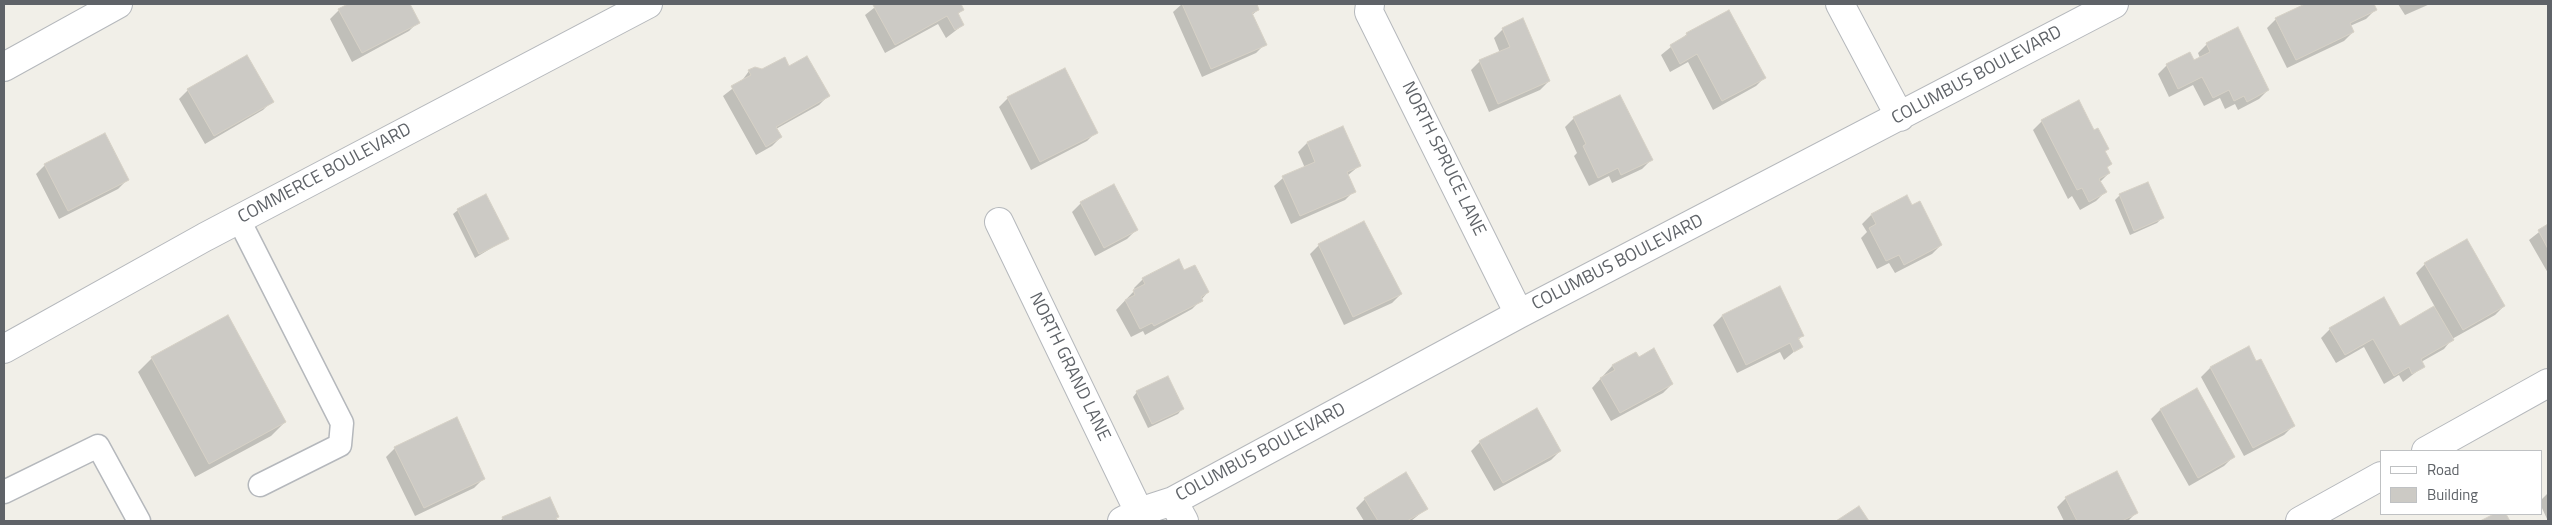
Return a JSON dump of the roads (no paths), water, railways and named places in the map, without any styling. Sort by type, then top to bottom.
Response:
[{"type":"street","points":[[4,67],[118,4]]},
{"type":"street","name":"COMMERCE BOULEVARD","points":[[4,349],[239,220],[648,4]]},
{"type":"street","name":"NORTH SPRUCE LANE","points":[[1370,4],[1370,12],[1519,314]]},
{"type":"street","points":[[1840,4],[1900,117]]},
{"type":"street","name":"COLUMBUS BOULEVARD","points":[[1131,517],[1178,511],[1519,314],[2114,4]]},
{"type":"street","name":"NORTH GRAND LANE","points":[[999,222],[1131,517]]},
{"type":"street","points":[[2428,450],[2548,383]]},
{"type":"street","points":[[2300,521],[2380,477]]},
{"type":"lane","points":[[239,220],[342,423],[340,444],[260,485]]},
{"type":"lane","points":[[4,492],[98,446],[139,521]]}]
